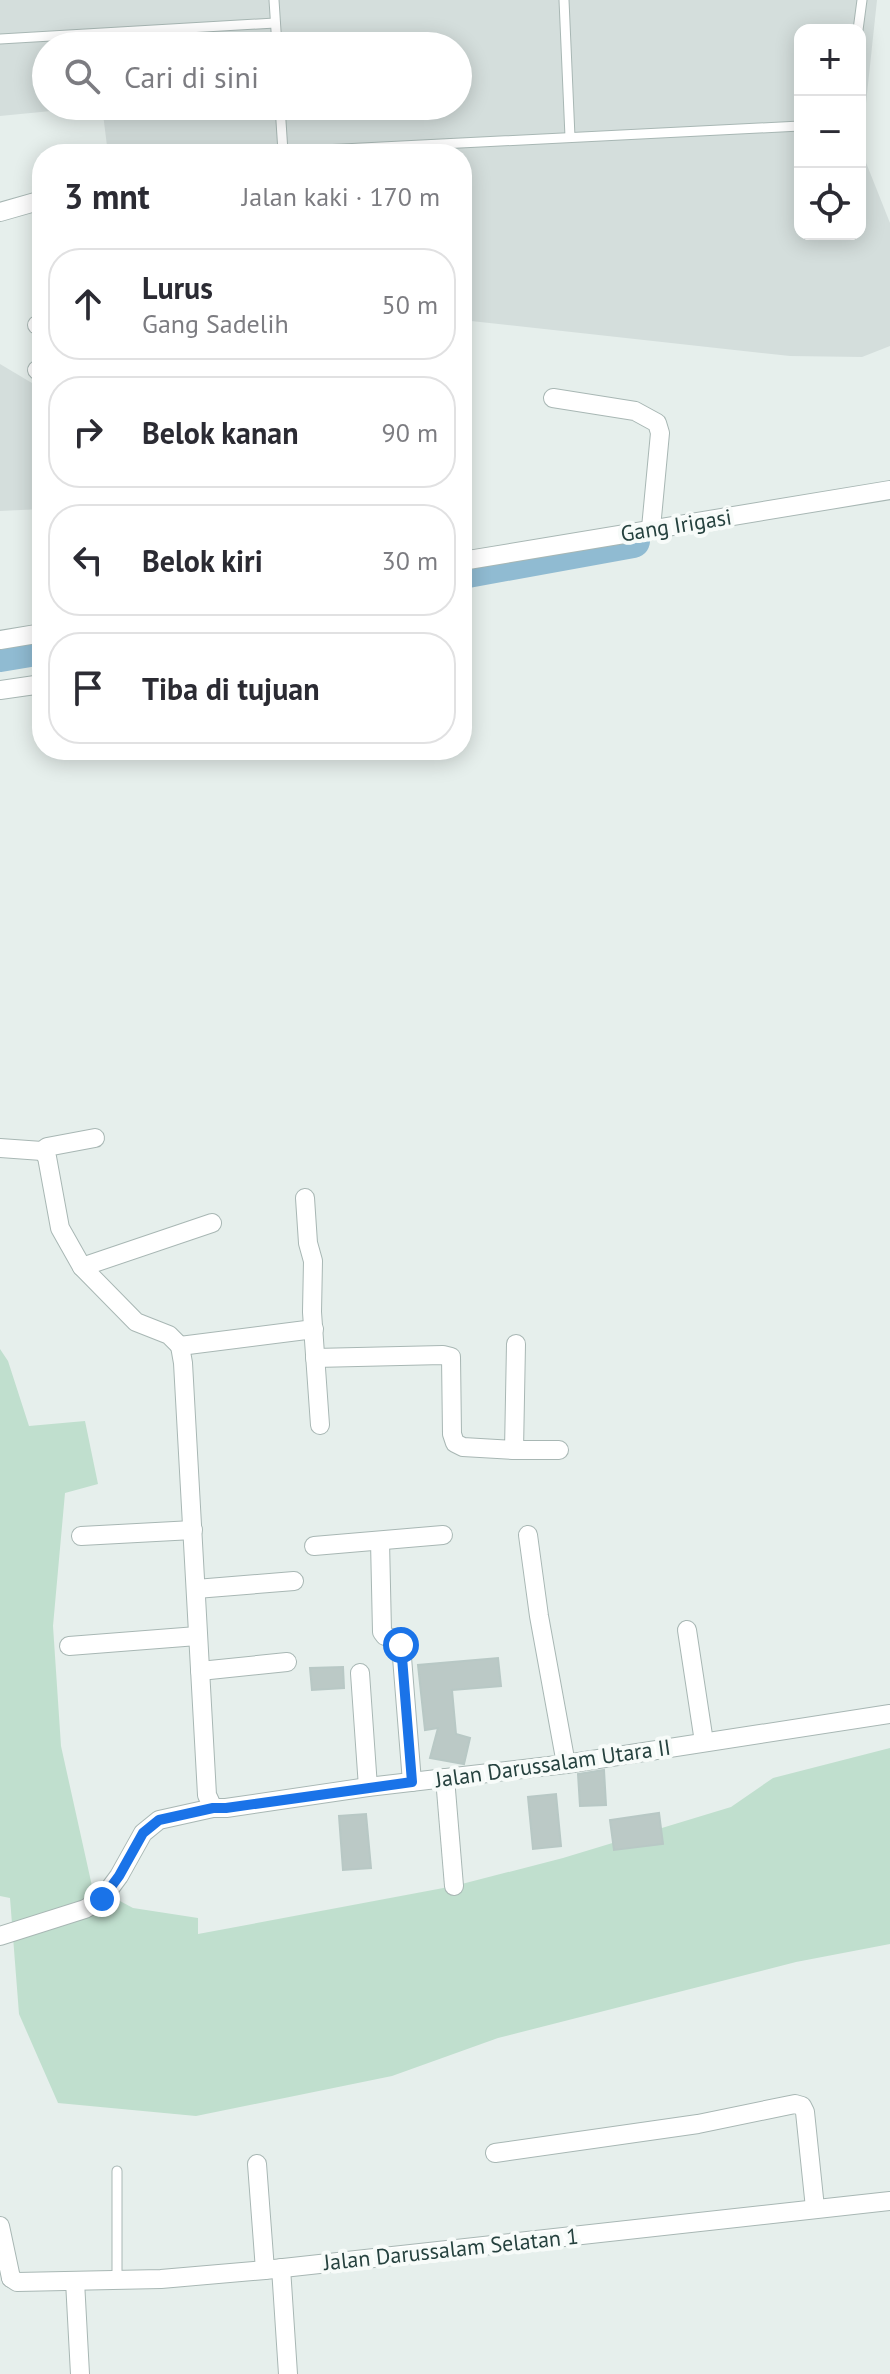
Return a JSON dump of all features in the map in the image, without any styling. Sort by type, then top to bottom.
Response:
[{"type":"street","points":[[0,212],[32,203]]},
{"type":"street","points":[[553,398],[635,411],[657,423],[660,433],[651,528]]},
{"type":"street","name":"Gang Irigasi","points":[[472,559],[890,490]]},
{"type":"street","points":[[0,640],[32,635]]},
{"type":"street","points":[[0,690],[32,685]]},
{"type":"street","points":[[0,1148],[42,1151],[47,1147],[95,1138]]},
{"type":"street","points":[[42,1151],[47,1157],[60,1228],[82,1267],[136,1322],[169,1335],[180,1346],[207,1795],[213,1808]]},
{"type":"street","points":[[305,1198],[308,1243],[313,1261],[320,1425]]},
{"type":"street","points":[[82,1267],[212,1223]]},
{"type":"street","points":[[180,1346],[314,1329]]},
{"type":"street","points":[[514,1450],[516,1344]]},
{"type":"street","points":[[315,1358],[451,1357],[452,1434],[455,1443],[463,1447],[559,1450]]},
{"type":"street","points":[[81,1536],[193,1530]]},
{"type":"street","points":[[314,1546],[443,1535]]},
{"type":"street","points":[[528,1535],[539,1616],[566,1764]]},
{"type":"street","points":[[380,1541],[382,1632],[398,1640],[401,1645],[412,1782]]},
{"type":"street","points":[[196,1589],[294,1581]]},
{"type":"street","points":[[687,1630],[704,1742]]},
{"type":"street","points":[[69,1646],[197,1636]]},
{"type":"street","points":[[200,1671],[287,1662]]},
{"type":"street","points":[[360,1673],[368,1787]]},
{"type":"street","name":"Jalan Darussalam Utara II","points":[[0,1936],[85,1909],[102,1899],[143,1833],[159,1820],[213,1808],[566,1764],[890,1714]]},
{"type":"street","points":[[445,1778],[454,1886]]},
{"type":"street","points":[[495,2153],[698,2124],[795,2104],[802,2106],[805,2112],[815,2208]]},
{"type":"street","points":[[257,2164],[288,2374]]},
{"type":"street","name":"Jalan Darussalam Selatan 1","points":[[6,2286],[17,2282],[161,2279],[273,2269],[890,2201]]},
{"type":"street","points":[[0,2226],[6,2286]]},
{"type":"street","points":[[75,2281],[80,2374]]},
{"type":"lane","points":[[274,0],[276,32]]},
{"type":"lane","points":[[564,0],[570,137]]},
{"type":"lane","points":[[859,24],[862,0]]},
{"type":"lane","points":[[120,32],[275,23]]},
{"type":"lane","points":[[0,39],[32,37]]},
{"type":"lane","points":[[281,120],[282,144]]},
{"type":"lane","points":[[436,144],[794,126]]},
{"type":"lane","points":[[117,2171],[117,2279]]},
{"type":"shaded area","points":[[0,0],[877,0],[866,103],[866,24],[794,24],[794,240],[866,240],[866,163],[890,223],[890,346],[862,357],[790,356],[472,321],[472,144],[107,144],[104,120],[472,120],[472,32],[32,32],[32,113],[0,116]]},
{"type":"shaded area","points":[[0,364],[32,383],[32,509],[0,511]]},
{"type":"green space","points":[[0,1349],[8,1361],[29,1426],[85,1421],[98,1484],[65,1493],[53,1626],[61,1746],[92,1886],[133,1908],[198,1918],[198,1934],[454,1886],[563,1858],[731,1807],[773,1778],[890,1748],[890,1944],[796,1962],[498,2038],[392,2076],[196,2116],[58,2103],[19,2014],[10,1898],[0,1896]]},
{"type":"building","points":[[498,1658],[501,1686],[452,1690],[456,1734],[470,1738],[464,1764],[430,1758],[438,1728],[425,1730],[418,1665]]},
{"type":"building","points":[[343,1667],[344,1688],[312,1690],[310,1668]]},
{"type":"building","points":[[604,1770],[606,1805],[580,1806],[578,1774]]},
{"type":"building","points":[[556,1794],[561,1846],[533,1849],[528,1797]]},
{"type":"building","points":[[659,1813],[663,1844],[614,1850],[610,1820]]},
{"type":"building","points":[[366,1814],[371,1868],[343,1870],[339,1816]]},
{"type":"waterway","points":[[472,570],[633,541]]},
{"type":"waterway","points":[[0,655],[32,650]]},
{"type":"route","points":[[102,1899],[143,1833],[159,1820],[213,1808],[412,1782],[401,1645]]}]
